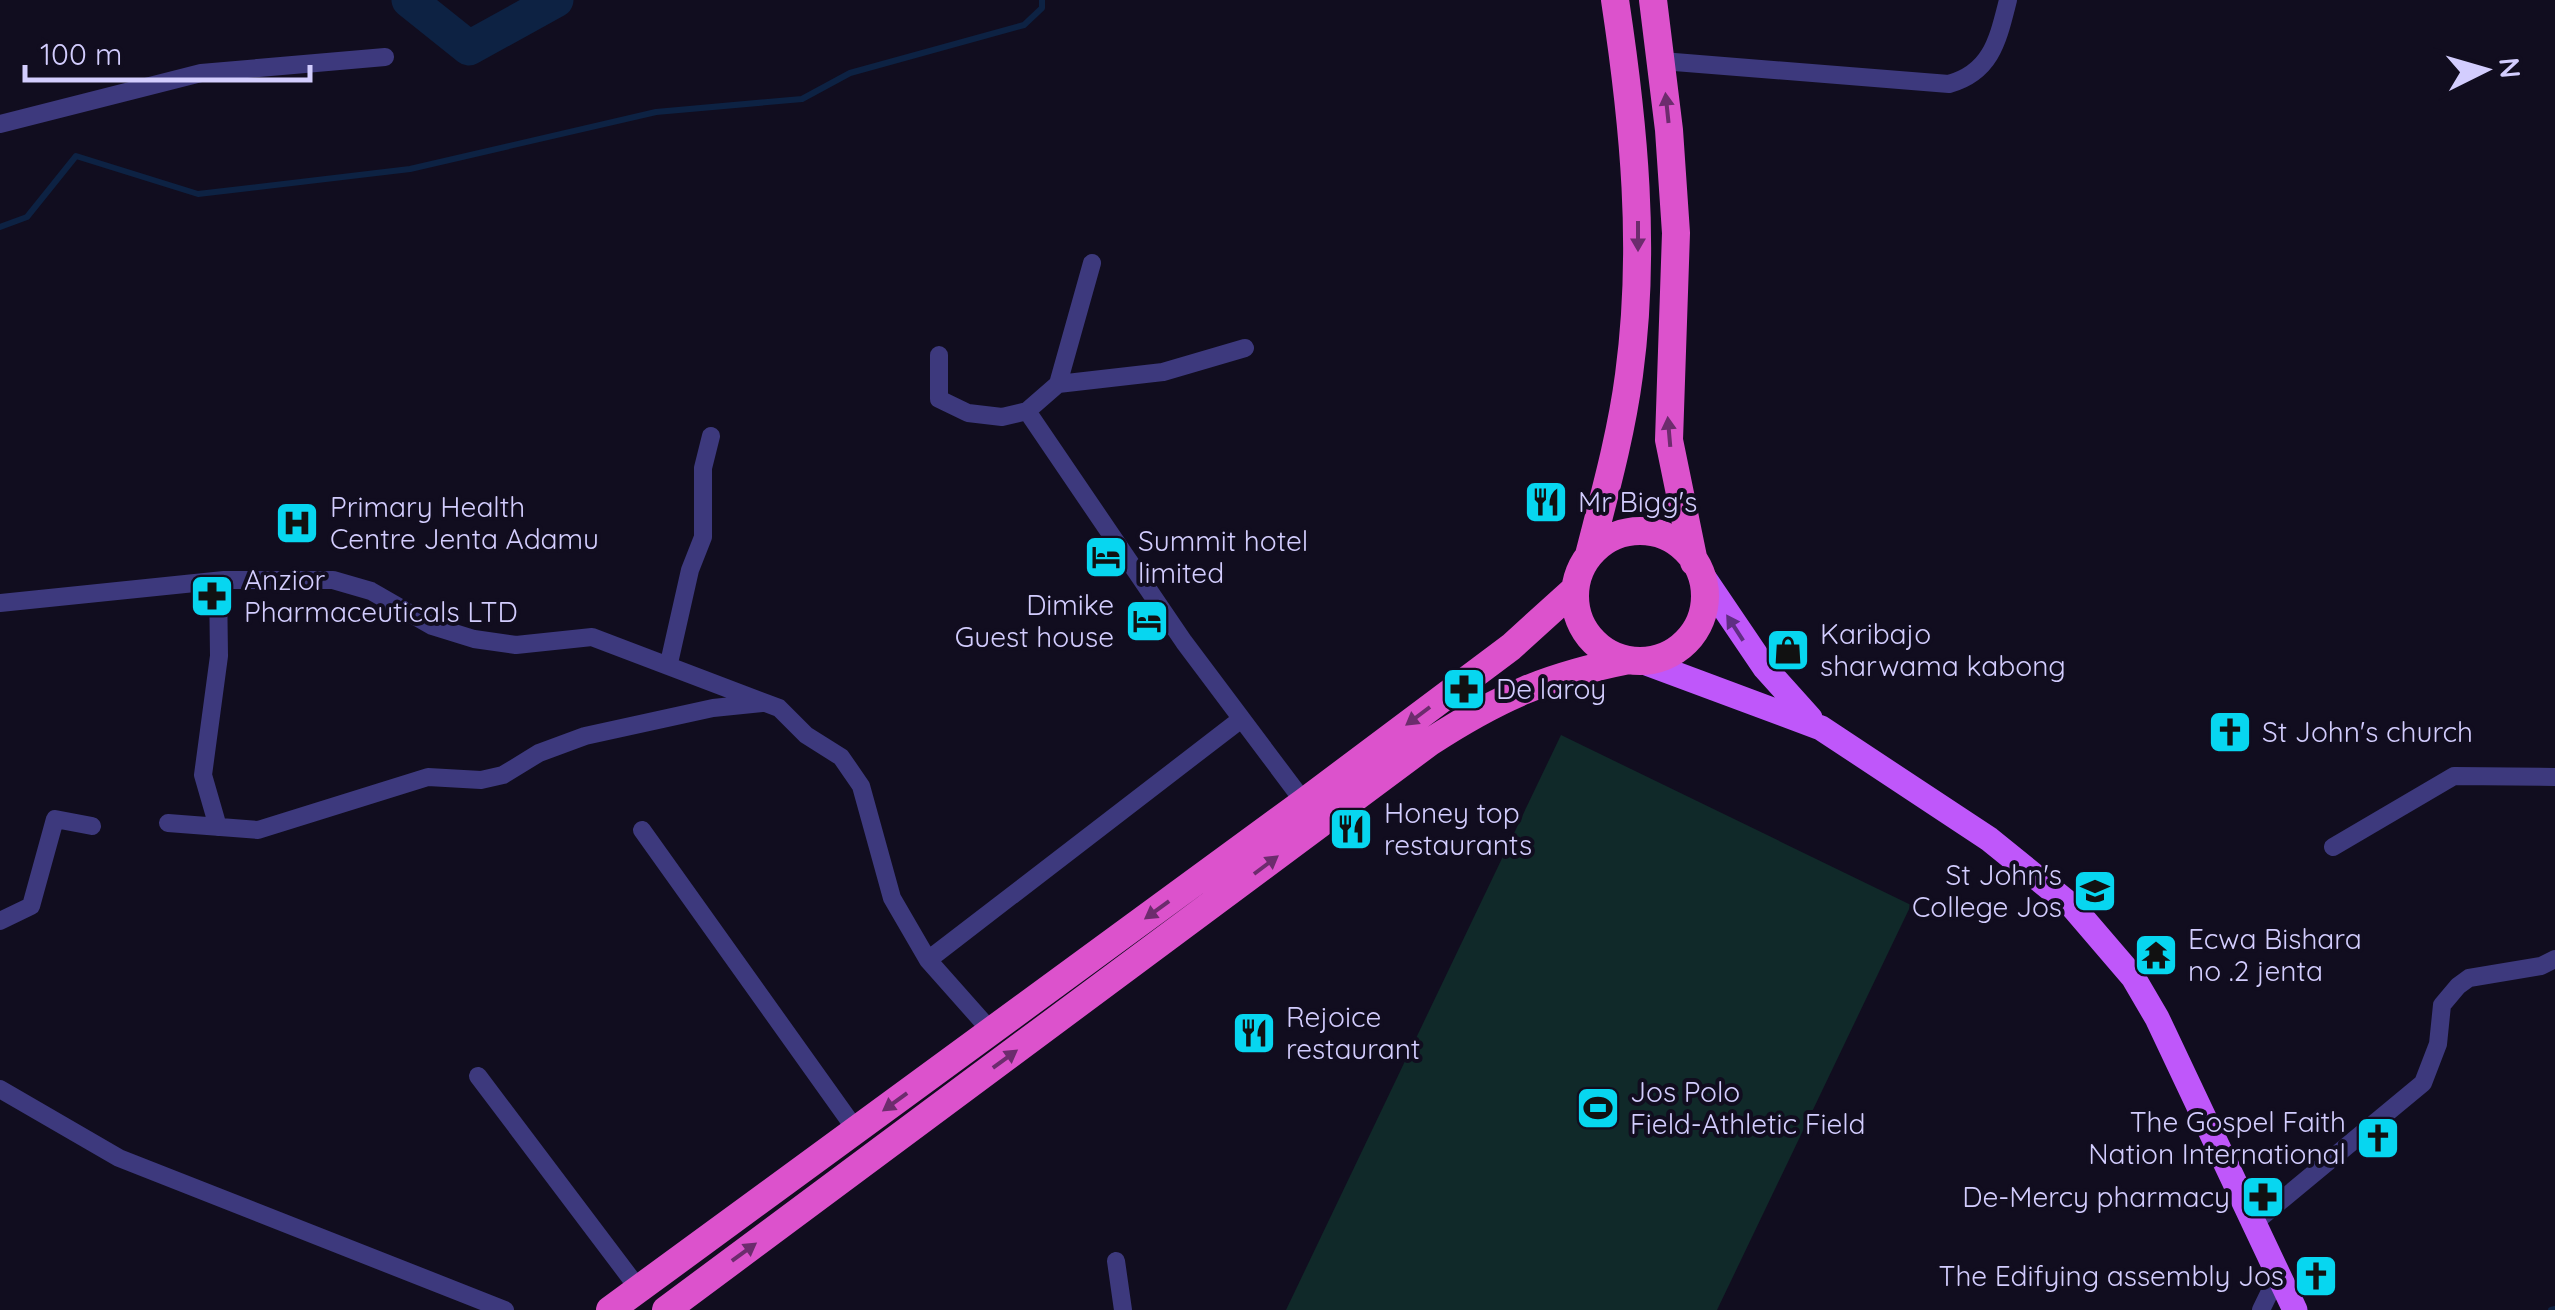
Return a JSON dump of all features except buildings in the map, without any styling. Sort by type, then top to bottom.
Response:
[{"type":"highway","points":[[610,1310],[1304,802],[1511,647],[1575,589],[1589,555],[1629,375],[1638,261],[1634,136],[1616,0]]},
{"type":"highway","points":[[666,1310],[1482,708],[1532,684],[1667,655],[1689,638],[1702,614],[1697,567],[1669,440],[1667,401],[1676,233],[1653,0]]},
{"type":"highway","points":[[1589,555],[1610,538],[1636,531],[1676,542],[1697,567]]},
{"type":"highway","points":[[1575,589],[1582,627],[1594,643],[1635,661]]},
{"type":"main road","points":[[1697,567],[1764,668],[1822,728],[1989,838],[2073,907],[2104,940],[2133,978],[2182,1064],[2295,1310]]},
{"type":"main road","points":[[1635,661],[1822,728]]},
{"type":"street","points":[[1662,62],[1949,84],[1965,80],[1994,54],[2008,0]]},
{"type":"street","points":[[0,124],[201,73],[384,57]]},
{"type":"street","points":[[939,355],[939,399],[968,413],[1002,417],[1027,411],[1058,384],[1092,263]]},
{"type":"street","points":[[1058,384],[1163,372],[1245,348]]},
{"type":"street","points":[[1027,411],[1240,720],[1304,802]]},
{"type":"street","points":[[668,663],[702,537],[704,468],[711,436]]},
{"type":"street","points":[[0,603],[218,581],[333,580],[372,592],[432,626],[474,639],[516,645],[592,636],[768,703],[841,757],[861,786],[892,898],[928,960],[991,1032]]},
{"type":"street","points":[[218,581],[219,656],[203,774],[218,827]]},
{"type":"street","points":[[168,823],[258,830],[428,777],[481,780],[503,776],[539,753],[586,736],[714,708],[768,703]]},
{"type":"street","points":[[928,960],[1240,720]]},
{"type":"street","points":[[2333,847],[2454,776],[2555,778]]},
{"type":"street","points":[[0,921],[31,906],[55,819],[92,826]]},
{"type":"street","points":[[642,830],[856,1130]]},
{"type":"street","points":[[2254,1223],[2424,1083],[2438,1044],[2442,1005],[2458,986],[2469,978],[2541,966],[2555,959]]},
{"type":"street","points":[[478,1076],[638,1288]]},
{"type":"street","points":[[0,1089],[119,1158],[505,1310]]},
{"type":"street","points":[[1116,1261],[1123,1310]]},
{"type":"street","points":[[2261,1310],[2278,1275]]},
{"type":"green space","name":"Jos Polo Field-Athletic Field","points":[[1561,735],[1911,905],[1717,1310],[1286,1310]]},
{"type":"waterway","points":[[409,0],[469,48],[556,0]]},
{"type":"waterway","points":[[0,227],[27,217],[76,156],[198,194],[410,169],[656,112],[802,99],[850,73],[1024,25],[1042,8],[1042,0]]},
{"type":"waterway","points":[[2551,1310],[2555,1309]]},
{"type":"place","name":"Mr Bigg's","points":[[1546,502]]},
{"type":"place","name":"Primary Health Centre Jenta Adamu","points":[[297,523]]},
{"type":"place","name":"Summit hotel limited","points":[[1106,557]]},
{"type":"place","name":"Anzior Pharmaceuticals LTD","points":[[212,596]]},
{"type":"place","name":"Dimike Guest house","points":[[1147,621]]},
{"type":"place","name":"Karibajo sharwama kabong","points":[[1788,650]]},
{"type":"place","name":"De laroy","points":[[1464,689]]},
{"type":"place","name":"St John's church","points":[[2230,732]]},
{"type":"place","name":"Honey top restaurants","points":[[1351,829]]},
{"type":"place","name":"St John's College Jos","points":[[2095,891]]},
{"type":"place","name":"Ecwa Bishara no .2 jenta","points":[[2156,955]]},
{"type":"place","name":"Rejoice restaurant","points":[[1254,1033]]},
{"type":"place","name":"Jos Polo Field-Athletic Field","points":[[1598,1108]]},
{"type":"place","name":"The Gospel Faith Nation International","points":[[2378,1138]]},
{"type":"place","name":"De-Mercy pharmacy","points":[[2263,1197]]},
{"type":"place","name":"The Edifying assembly Jos","points":[[2316,1276]]}]
